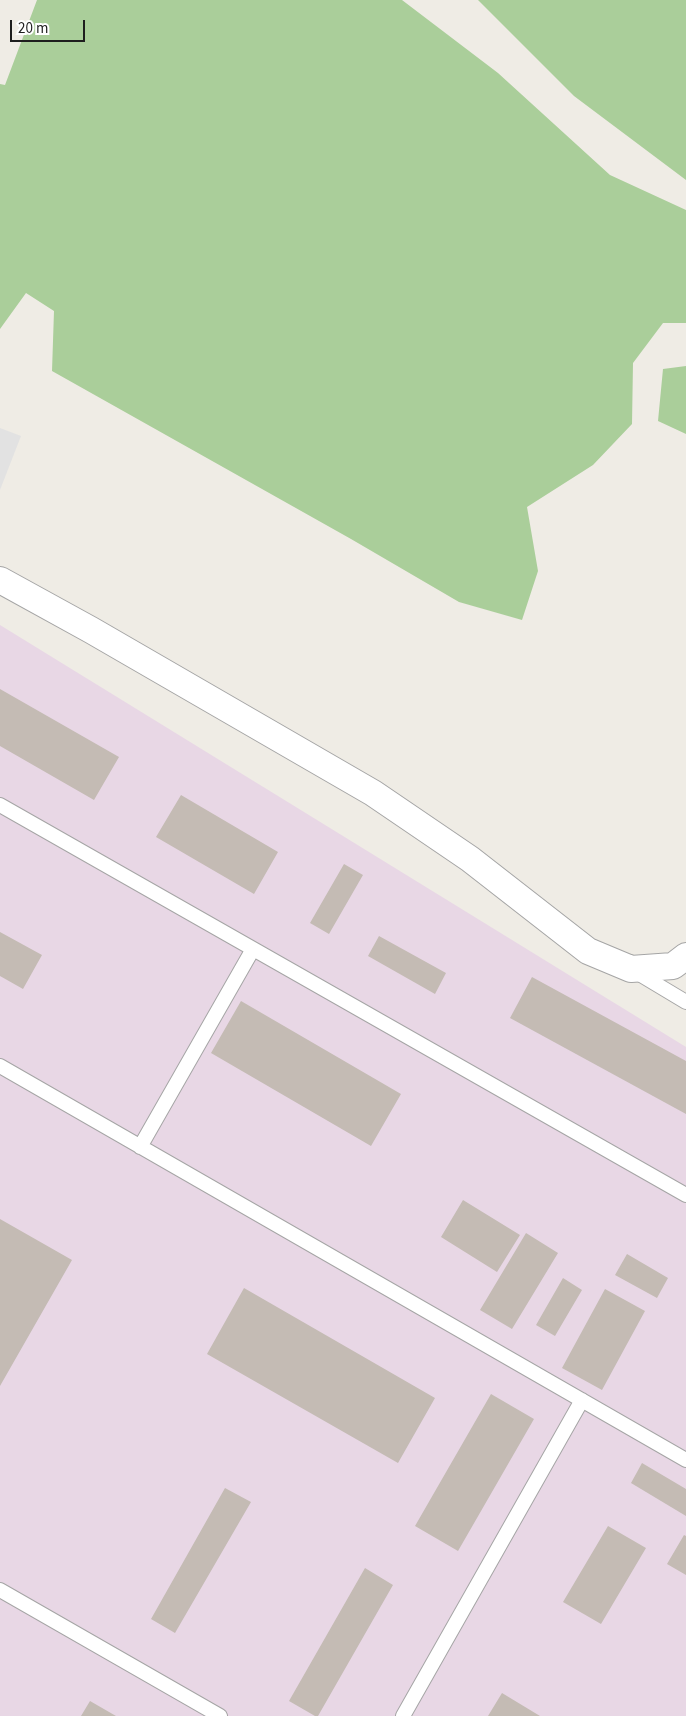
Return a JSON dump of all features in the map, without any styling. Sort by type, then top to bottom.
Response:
[{"type":"street","points":[[0,580],[373,793],[470,859],[588,951],[631,969],[673,966],[686,956]]},
{"type":"lane","points":[[0,805],[686,1195]]},
{"type":"lane","points":[[140,1147],[253,949]]},
{"type":"lane","points":[[631,969],[686,1002]]},
{"type":"lane","points":[[0,1066],[686,1460]]},
{"type":"lane","points":[[403,1716],[582,1400]]},
{"type":"lane","points":[[0,1590],[220,1716]]},
{"type":"shaded area","points":[[0,428],[21,436],[0,490]]},
{"type":"shaded area","points":[[0,625],[686,1047],[686,1716],[0,1716]]},
{"type":"green space","points":[[37,0],[402,0],[498,73],[610,175],[686,210],[686,323],[663,323],[633,363],[632,424],[593,465],[527,507],[538,571],[522,620],[459,602],[52,371],[54,311],[26,293],[0,329],[0,84],[5,85]]},
{"type":"green space","points":[[478,0],[686,0],[686,180],[574,96]]},
{"type":"green space","points":[[686,366],[686,434],[658,421],[663,369]]},
{"type":"building","points":[[0,689],[119,757],[94,800],[0,746]]},
{"type":"building","points":[[181,795],[278,852],[254,894],[156,837]]},
{"type":"building","points":[[344,864],[363,875],[329,934],[310,923]]},
{"type":"building","points":[[0,932],[42,955],[23,989],[0,976]]},
{"type":"building","points":[[379,936],[446,973],[435,994],[368,956]]},
{"type":"building","points":[[532,977],[686,1061],[686,1114],[510,1018]]},
{"type":"building","points":[[241,1001],[401,1094],[371,1146],[211,1053]]},
{"type":"building","points":[[463,1200],[520,1235],[497,1272],[441,1237]]},
{"type":"building","points":[[0,1219],[72,1260],[0,1386]]},
{"type":"building","points":[[526,1233],[558,1253],[512,1329],[480,1310]]},
{"type":"building","points":[[627,1254],[668,1278],[657,1298],[615,1275]]},
{"type":"building","points":[[563,1278],[582,1290],[555,1336],[536,1325]]},
{"type":"building","points":[[244,1288],[435,1398],[398,1463],[207,1354]]},
{"type":"building","points":[[605,1289],[645,1311],[602,1390],[562,1368]]},
{"type":"building","points":[[491,1394],[534,1419],[458,1551],[415,1526]]},
{"type":"building","points":[[642,1463],[686,1489],[686,1516],[631,1483]]},
{"type":"building","points":[[225,1488],[251,1502],[175,1633],[151,1619]]},
{"type":"building","points":[[608,1526],[646,1548],[601,1624],[563,1602]]},
{"type":"building","points":[[684,1535],[686,1536],[686,1575],[667,1564]]},
{"type":"building","points":[[365,1568],[393,1585],[318,1716],[315,1716],[289,1701]]},
{"type":"building","points":[[502,1693],[540,1716],[488,1716]]},
{"type":"building","points":[[90,1701],[116,1716],[81,1716]]}]
